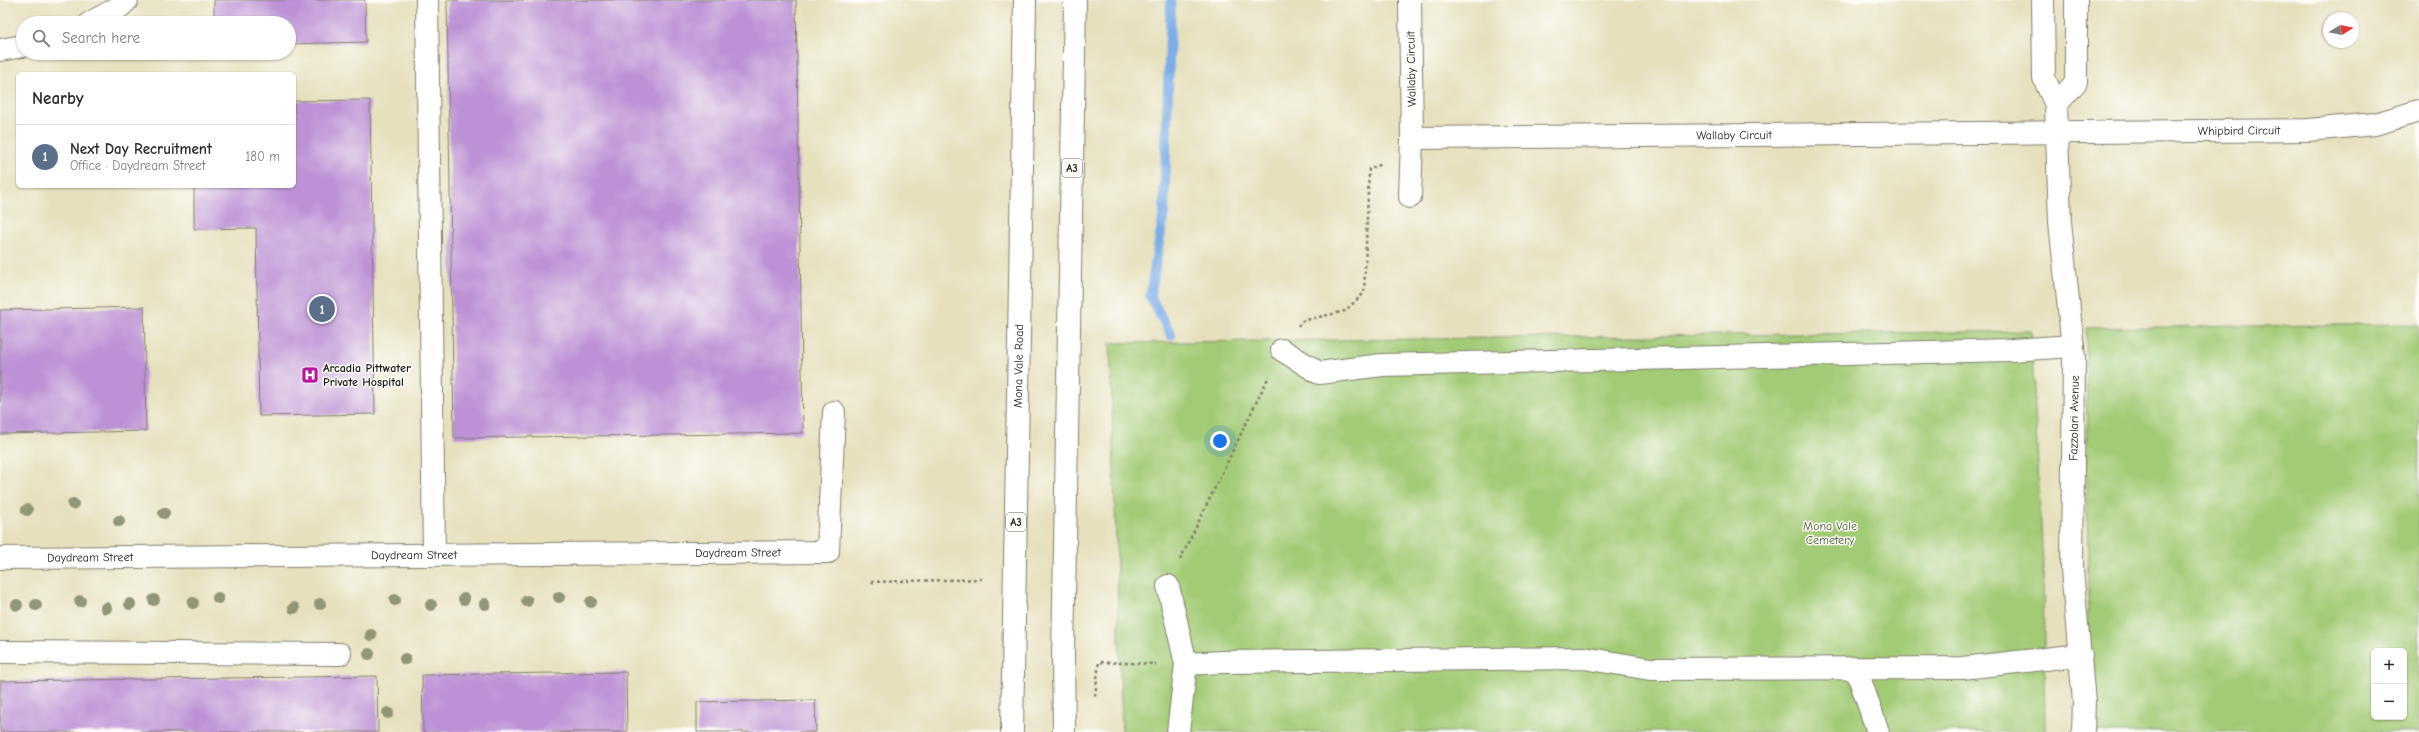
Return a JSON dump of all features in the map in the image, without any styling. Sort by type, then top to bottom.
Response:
[{"type":"main road","points":[[103,16],[121,6],[127,0]]},
{"type":"main road","points":[[427,0],[434,555]]},
{"type":"main road","name":"Mona Vale Road","points":[[1012,732],[1025,0]]},
{"type":"main road","name":"A3","points":[[1064,732],[1063,640],[1075,0]]},
{"type":"main road","name":"Wallaby Circuit","points":[[1410,0],[1410,197]]},
{"type":"main road","name":"Fazzolari Avenue","points":[[2043,0],[2044,78],[2056,105],[2060,222],[2073,346],[2072,570],[2081,655],[2084,702],[2083,732]]},
{"type":"main road","points":[[2056,105],[2076,82],[2076,0]]},
{"type":"main road","points":[[0,50],[16,47]]},
{"type":"main road","name":"Whipbird Circuit","points":[[2056,132],[2308,130],[2375,124],[2419,111]]},
{"type":"main road","name":"Wallaby Circuit","points":[[1411,146],[2056,132]]},
{"type":"main road","points":[[1282,350],[1319,373],[1382,366],[2011,350],[2073,346]]},
{"type":"main road","name":"Daydream Street","points":[[0,558],[828,552],[834,412]]},
{"type":"main road","points":[[1168,586],[1186,664],[1178,732]]},
{"type":"main road","points":[[0,652],[340,654]]},
{"type":"main road","points":[[1186,664],[1222,662],[1584,658],[1650,669],[1962,668],[2081,655]]},
{"type":"main road","points":[[1856,668],[1878,732]]},
{"type":"path","points":[[1168,586],[1282,350],[1302,321],[1345,311],[1364,293],[1369,169],[1411,146]]},
{"type":"path","points":[[871,582],[982,579]]},
{"type":"path","points":[[1095,704],[1099,662],[1186,664]]},
{"type":"green space","points":[[2419,324],[2419,732],[2089,732],[2086,328]]},
{"type":"green space","name":"Mona Vale Cemetery","points":[[2031,331],[2043,564],[2045,732],[1122,732],[1110,343]]},
{"type":"building","points":[[214,0],[365,0],[366,42],[296,44],[296,16],[214,16]]},
{"type":"building","points":[[447,0],[796,0],[803,433],[454,438]]},
{"type":"building","name":"Arcadia Pittwater Private Hospital","points":[[370,100],[375,414],[259,416],[256,228],[194,229],[194,188],[296,188],[296,101]]},
{"type":"building","points":[[144,307],[146,431],[0,434],[0,310]]},
{"type":"building","points":[[626,672],[627,732],[423,732],[422,675]]},
{"type":"building","points":[[377,676],[378,732],[0,732],[0,681]]},
{"type":"building","points":[[815,700],[816,732],[697,732],[697,702]]},
{"type":"waterway","points":[[1171,0],[1164,213],[1150,296],[1171,335]]},
{"type":"place","name":"Next Day Recruitment","points":[[322,309]]},
{"type":"place","name":"Arcadia Pittwater Private Hospital","points":[[310,375]]}]
